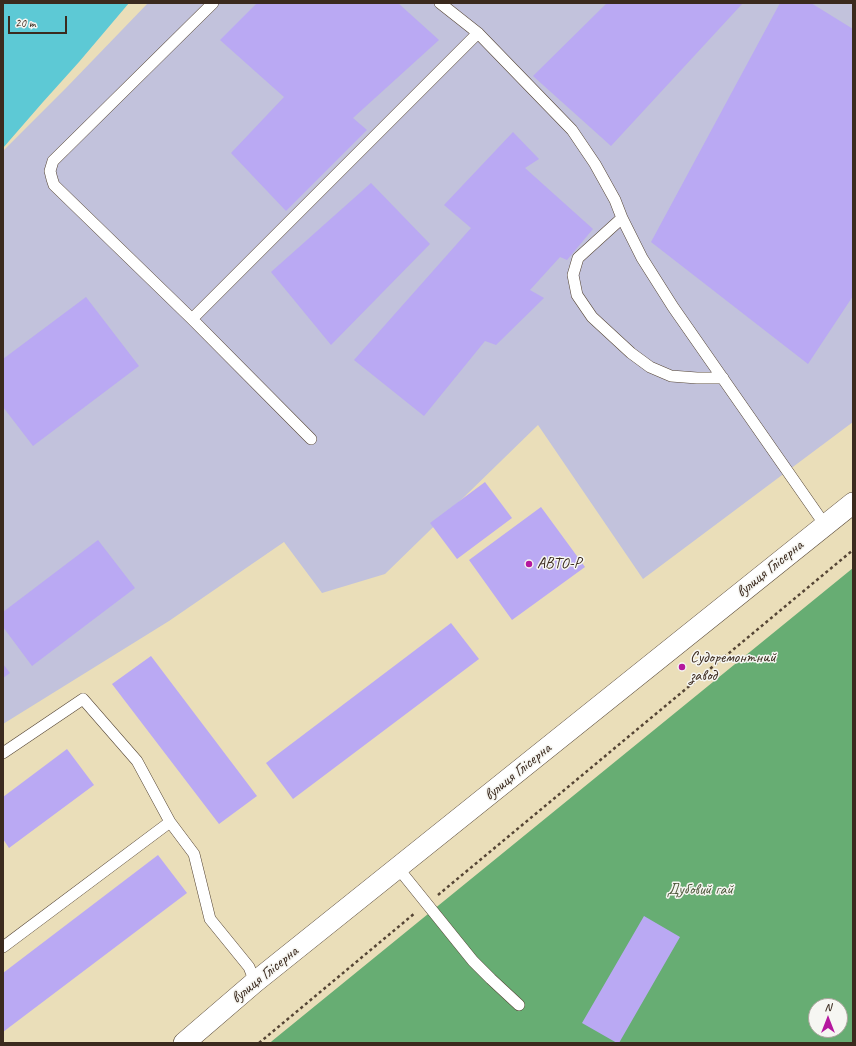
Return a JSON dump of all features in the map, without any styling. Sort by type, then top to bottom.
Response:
[{"type":"street","name":"вулиця Глісерна","points":[[184,1043],[255,982],[853,503]]},
{"type":"lane","points":[[213,3],[53,161],[50,171],[54,185],[192,319],[311,439]]},
{"type":"lane","points":[[440,3],[478,33],[572,130],[595,164],[615,200],[622,218],[646,264],[673,307],[825,525]]},
{"type":"lane","points":[[192,319],[478,33]]},
{"type":"lane","points":[[622,218],[578,258],[572,276],[577,295],[592,317],[631,354],[650,367],[671,376],[723,378]]},
{"type":"lane","points":[[3,753],[83,699],[137,761],[170,822],[194,854],[210,919],[249,967],[255,982]]},
{"type":"lane","points":[[3,947],[170,822]]},
{"type":"lane","points":[[398,868],[473,961],[519,1005]]},
{"type":"path","points":[[437,896],[853,550]]},
{"type":"path","points":[[259,1043],[418,911]]},
{"type":"shaded area","points":[[148,3],[853,3],[853,422],[643,579],[538,425],[385,574],[322,593],[284,542],[169,621],[3,724],[3,151]]},
{"type":"green space","name":"Дубовий гай","points":[[853,568],[853,1043],[270,1043]]},
{"type":"water","points":[[3,3],[129,3],[3,148]]},
{"type":"building","points":[[257,3],[398,3],[439,40],[353,118],[367,130],[286,211],[231,153],[284,97],[220,40]]},
{"type":"building","points":[[607,3],[743,3],[611,146],[533,76]]},
{"type":"building","points":[[780,3],[811,3],[853,29],[853,296],[808,364],[651,242]]},
{"type":"building","points":[[513,132],[539,159],[525,168],[593,229],[567,260],[560,257],[530,290],[544,298],[496,345],[485,341],[424,416],[354,360],[471,228],[444,205]]},
{"type":"building","points":[[371,183],[430,244],[331,345],[271,272]]},
{"type":"building","points":[[86,297],[139,366],[33,446],[3,407],[3,359]]},
{"type":"building","points":[[485,482],[512,518],[457,559],[430,523]]},
{"type":"building","points":[[541,507],[585,567],[512,620],[469,560]]},
{"type":"building","points":[[98,540],[135,588],[32,666],[3,627],[3,612]]},
{"type":"building","points":[[451,623],[479,659],[293,799],[266,763]]},
{"type":"building","points":[[151,656],[257,796],[219,824],[112,684]]},
{"type":"building","points":[[3,664],[10,673],[3,678]]},
{"type":"building","points":[[67,749],[94,785],[9,848],[3,839],[3,797]]},
{"type":"building","points":[[158,855],[187,893],[3,1032],[3,973]]},
{"type":"building","points":[[644,916],[680,937],[619,1043],[617,1043],[582,1023]]},
{"type":"place","name":"АВТО-Р","points":[[529,564]]},
{"type":"place","name":"Судоремонтний завод","points":[[682,667]]}]
